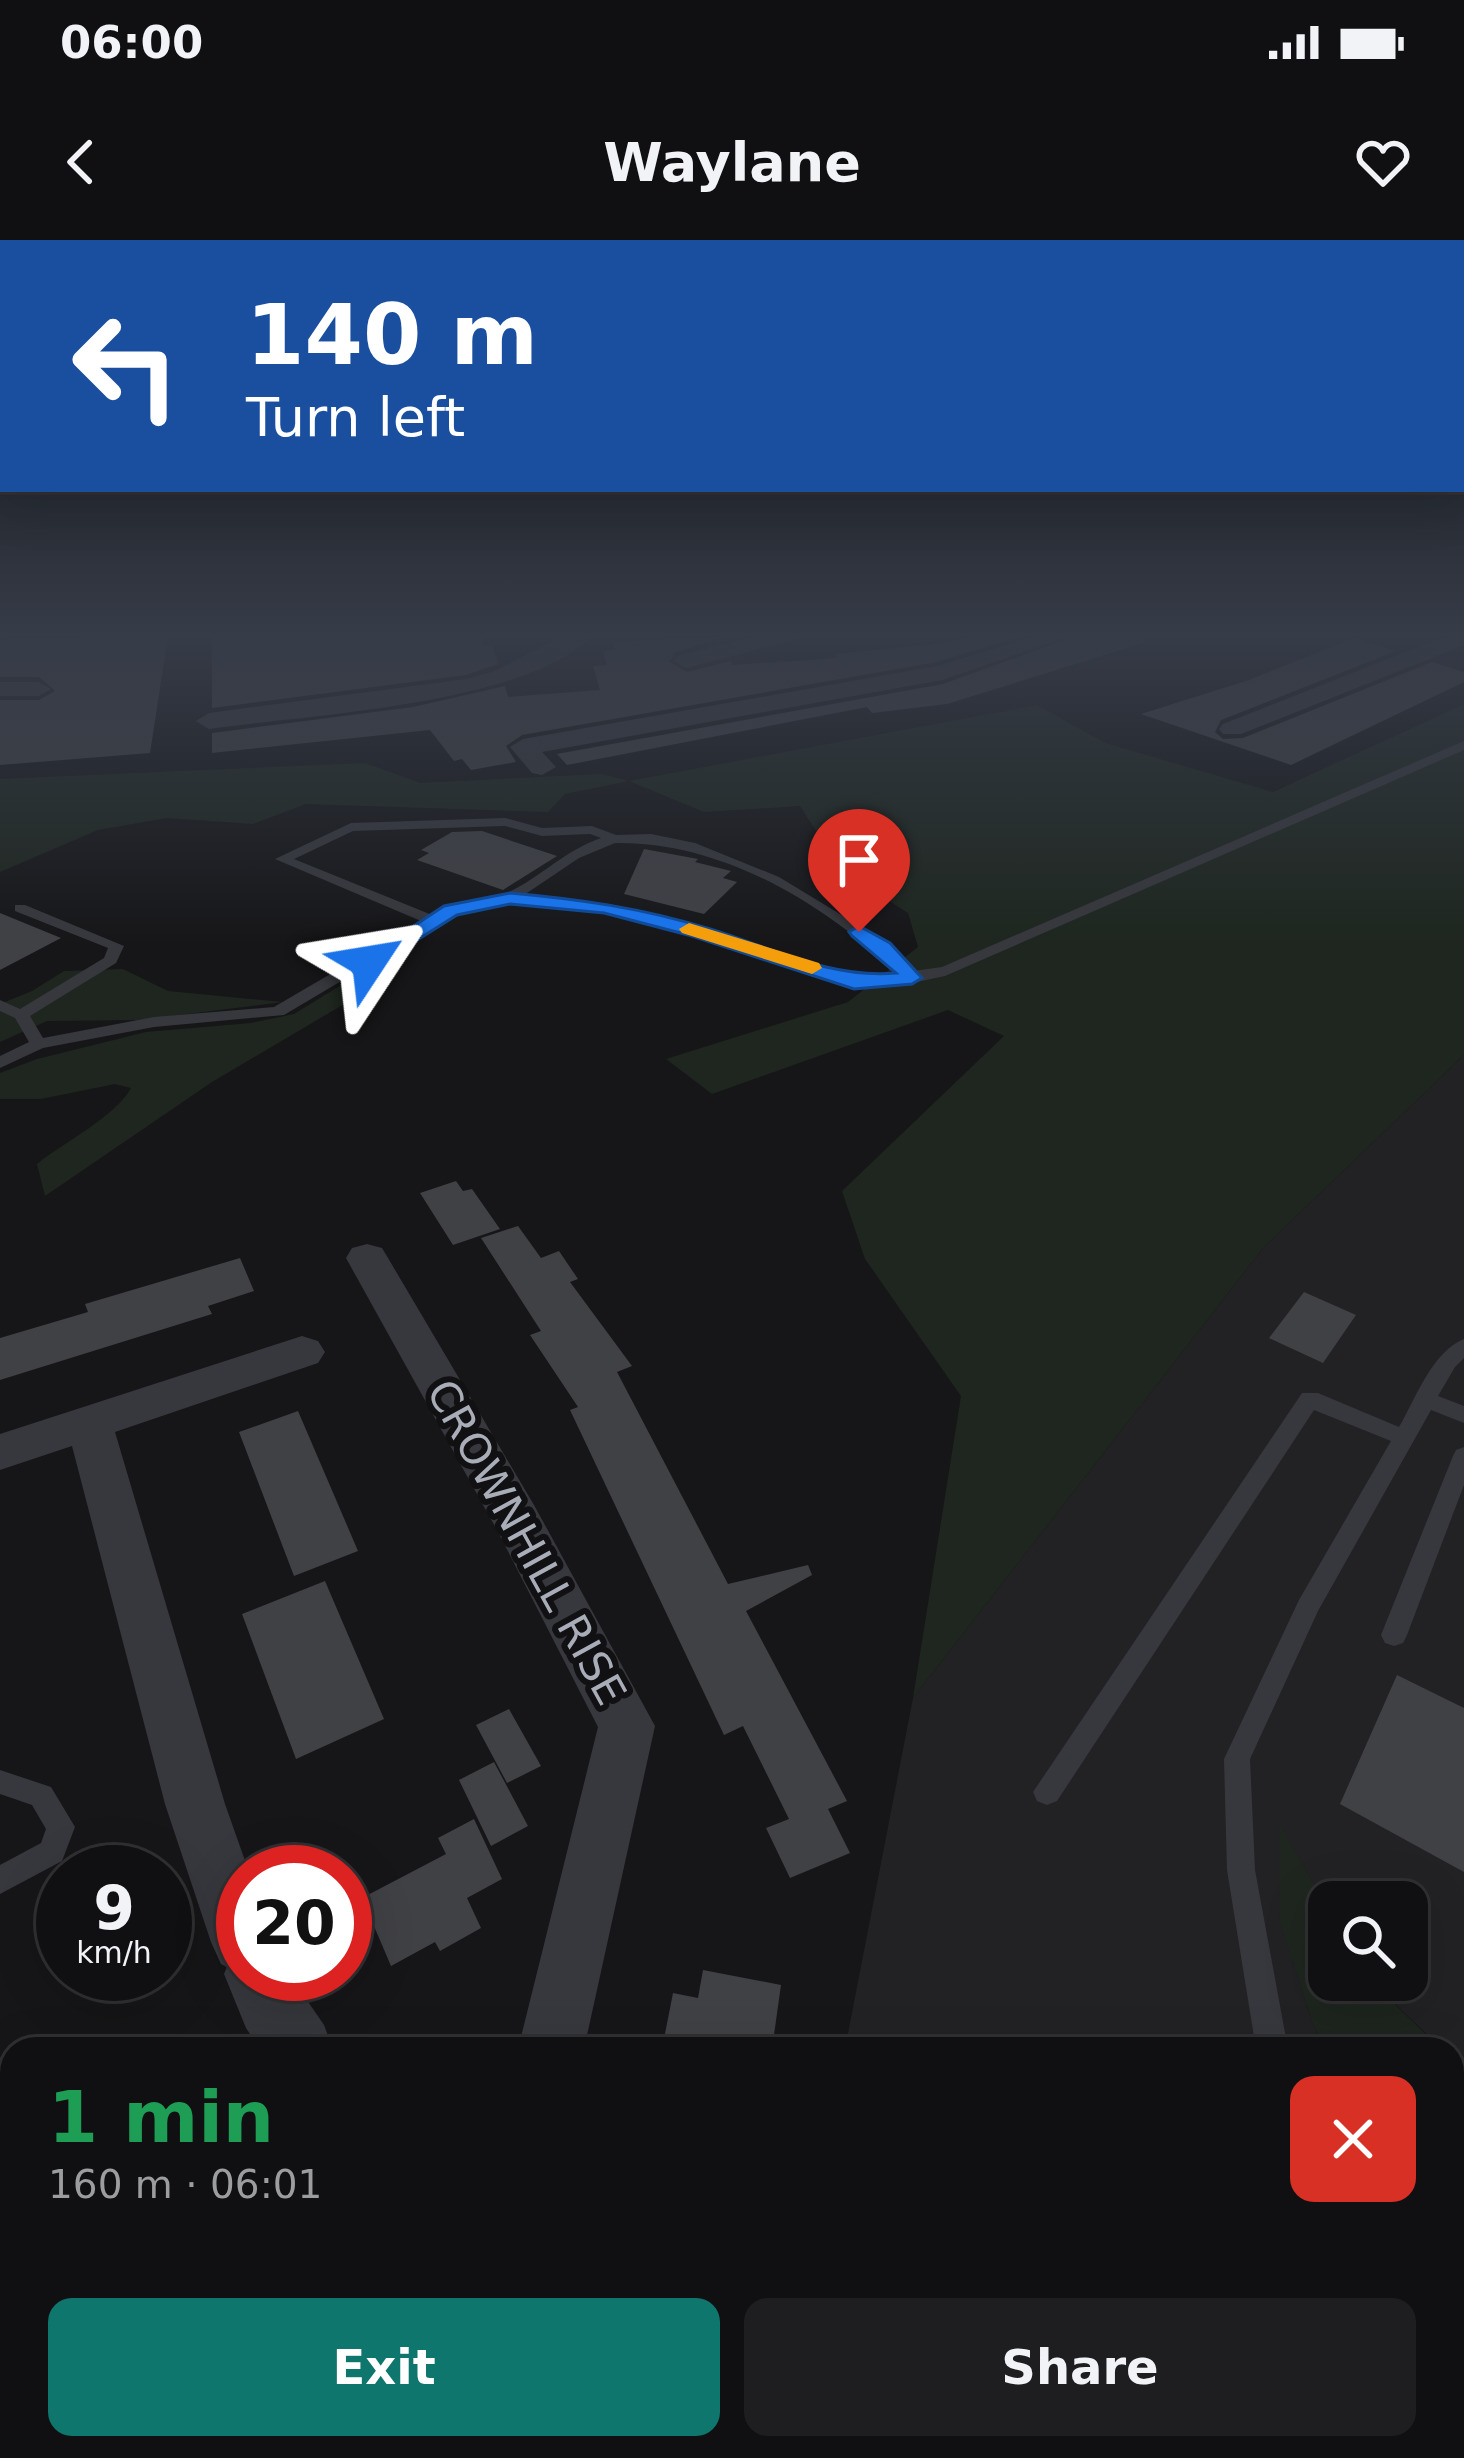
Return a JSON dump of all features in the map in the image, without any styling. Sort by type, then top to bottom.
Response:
[{"type":"street","points":[[542,767],[524,747],[570,739]]},
{"type":"street","points":[[657,739],[666,748]]},
{"type":"street","name":"CROWNHILL RISE","points":[[367,1258],[627,1726],[554,2037]]},
{"type":"street","points":[[0,1452],[302,1352]]},
{"type":"street","points":[[89,1423],[216,1864]]},
{"type":"street","points":[[267,2001],[292,2037]]},
{"type":"lane","points":[[0,1063],[38,1044],[154,1022],[278,1012],[451,910],[510,898],[605,907],[854,983],[945,971],[1464,745]]},
{"type":"lane","points":[[433,921],[282,859],[351,827],[505,821],[542,832],[592,830],[614,839]]},
{"type":"lane","points":[[510,898],[614,839],[658,836],[742,866],[883,947],[912,978]]},
{"type":"lane","points":[[20,908],[116,946],[111,960],[20,1015]]},
{"type":"lane","points":[[0,1005],[20,1015],[38,1044]]},
{"type":"lane","points":[[1270,2037],[1241,1870],[1237,1759],[1308,1607],[1448,1362],[1464,1346]]},
{"type":"lane","points":[[1047,1792],[1310,1399],[1405,1438]]},
{"type":"lane","points":[[1426,1400],[1464,1415]]},
{"type":"lane","points":[[1394,1635],[1464,1456]]},
{"type":"lane","points":[[0,1782],[41,1796],[61,1827],[52,1852],[0,1880]]},
{"type":"shaded area","points":[[857,739],[1097,739],[1273,792],[1389,739],[1464,739],[1464,1055],[1264,1247],[913,1698],[961,1396],[865,1259],[842,1191],[1004,1036],[948,1010],[712,1094],[666,1059],[848,1002],[918,947],[908,913],[841,870],[800,806],[704,812],[629,781]]},
{"type":"shaded area","points":[[365,763],[420,783],[601,774],[629,781],[565,794],[548,812],[306,804],[253,824],[167,818],[98,830],[0,872],[0,779]]},
{"type":"shaded area","points":[[123,969],[168,991],[283,1002],[139,1020],[47,1021],[0,1042],[0,1004],[64,971]]},
{"type":"shaded area","points":[[351,979],[373,987],[212,1082],[45,1196],[37,1164],[101,1119],[131,1088],[115,1084],[41,1099],[0,1099],[0,1073],[146,1032],[251,1023],[294,1014]]},
{"type":"shaded area","points":[[1464,1055],[1464,2037],[1430,2037],[1392,2001],[1428,2001],[1428,1881],[1312,1881],[1280,1826],[1281,1924],[1320,2037],[847,2037],[913,1698],[1264,1247]]},
{"type":"shaded area","points":[[1279,1823],[1312,1881],[1308,1881],[1308,2001],[1392,2001],[1429,2037],[1320,2037],[1280,1923]]},
{"type":"building","points":[[0,739],[152,739],[150,753],[0,765]]},
{"type":"building","points":[[212,739],[349,739],[212,753]]},
{"type":"building","points":[[437,739],[517,739],[506,746],[516,762],[471,770],[462,759],[454,761]]},
{"type":"building","points":[[642,739],[704,739],[567,765],[557,754],[551,755]]},
{"type":"building","points":[[1213,739],[1346,739],[1291,765]]},
{"type":"building","points":[[482,831],[557,856],[503,890],[417,860],[429,853],[421,850],[452,832]]},
{"type":"building","points":[[644,849],[698,859],[695,862],[731,871],[723,878],[737,882],[704,914],[624,894]]},
{"type":"building","points":[[0,913],[61,938],[0,970]]},
{"type":"building","points":[[456,1181],[463,1191],[472,1189],[500,1229],[453,1245],[420,1193]]},
{"type":"building","points":[[518,1226],[541,1258],[559,1251],[578,1279],[570,1282],[632,1366],[617,1372],[728,1584],[808,1565],[812,1575],[746,1611],[847,1801],[828,1809],[850,1853],[790,1878],[766,1828],[789,1819],[743,1726],[724,1735],[570,1410],[578,1407],[530,1335],[541,1331],[481,1238]]},
{"type":"building","points":[[240,1258],[254,1291],[208,1306],[212,1314],[0,1380],[0,1338],[88,1312],[85,1304]]},
{"type":"building","points":[[1304,1292],[1356,1315],[1323,1363],[1269,1338]]},
{"type":"building","points":[[298,1411],[358,1551],[294,1576],[239,1432]]},
{"type":"building","points":[[325,1581],[384,1719],[296,1759],[242,1614]]},
{"type":"building","points":[[1397,1675],[1464,1708],[1464,1872],[1340,1804]]},
{"type":"building","points":[[509,1709],[541,1766],[507,1783],[476,1725]]},
{"type":"building","points":[[494,1762],[528,1826],[491,1846],[459,1780]]},
{"type":"building","points":[[474,1819],[502,1879],[467,1898],[481,1928],[440,1951],[435,1942],[391,1966],[372,1921],[372,1893],[446,1854],[438,1838]]},
{"type":"building","points":[[703,1970],[781,1985],[774,2037],[664,2037],[673,1993],[698,1998]]},
{"type":"slow traffic","points":[[689,929],[812,968]]},
{"type":"route","points":[[369,962],[451,910],[510,898],[605,907],[854,983],[912,978],[883,947],[859,932]]}]
